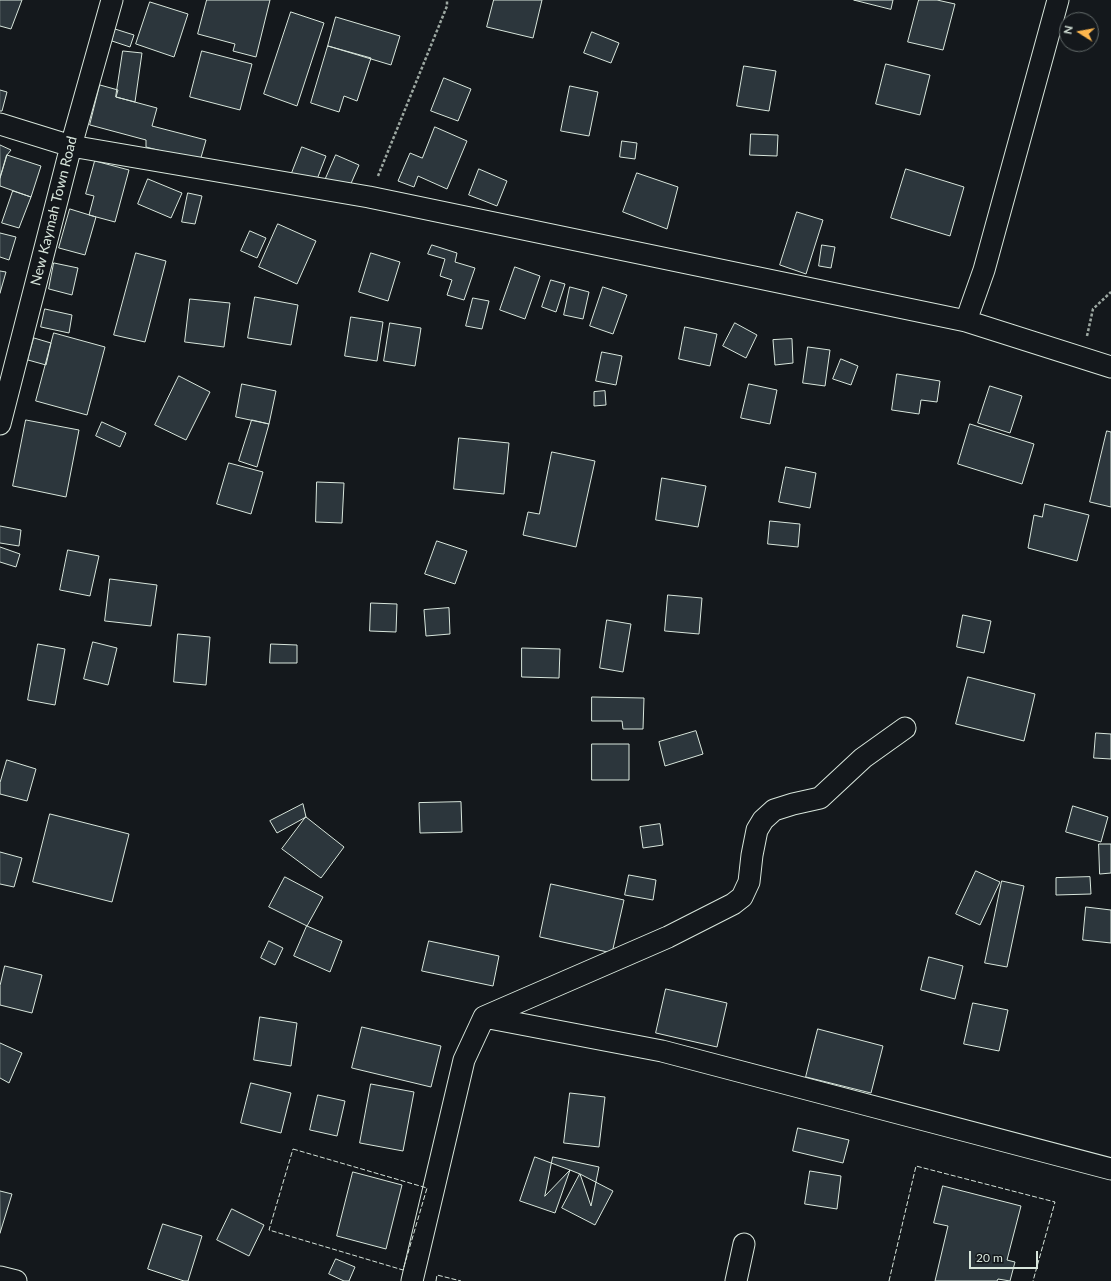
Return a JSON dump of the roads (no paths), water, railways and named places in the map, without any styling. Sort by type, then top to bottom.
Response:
[{"type":"street","name":"New Kaymah Town Road","points":[[0,424],[71,146],[112,0]]},
{"type":"street","points":[[966,322],[984,270],[1058,0]]},
{"type":"street","points":[[0,124],[71,146],[369,197],[966,322],[1111,366]]},
{"type":"street","points":[[412,1281],[464,1060],[484,1018],[668,938],[733,904],[742,897],[750,882],[752,856],[757,830],[763,820],[774,810],[820,798],[863,758],[905,728]]},
{"type":"street","points":[[484,1018],[662,1051],[1111,1170]]},
{"type":"street","points":[[736,1281],[744,1244]]},
{"type":"street","points":[[0,1277],[16,1281]]}]
